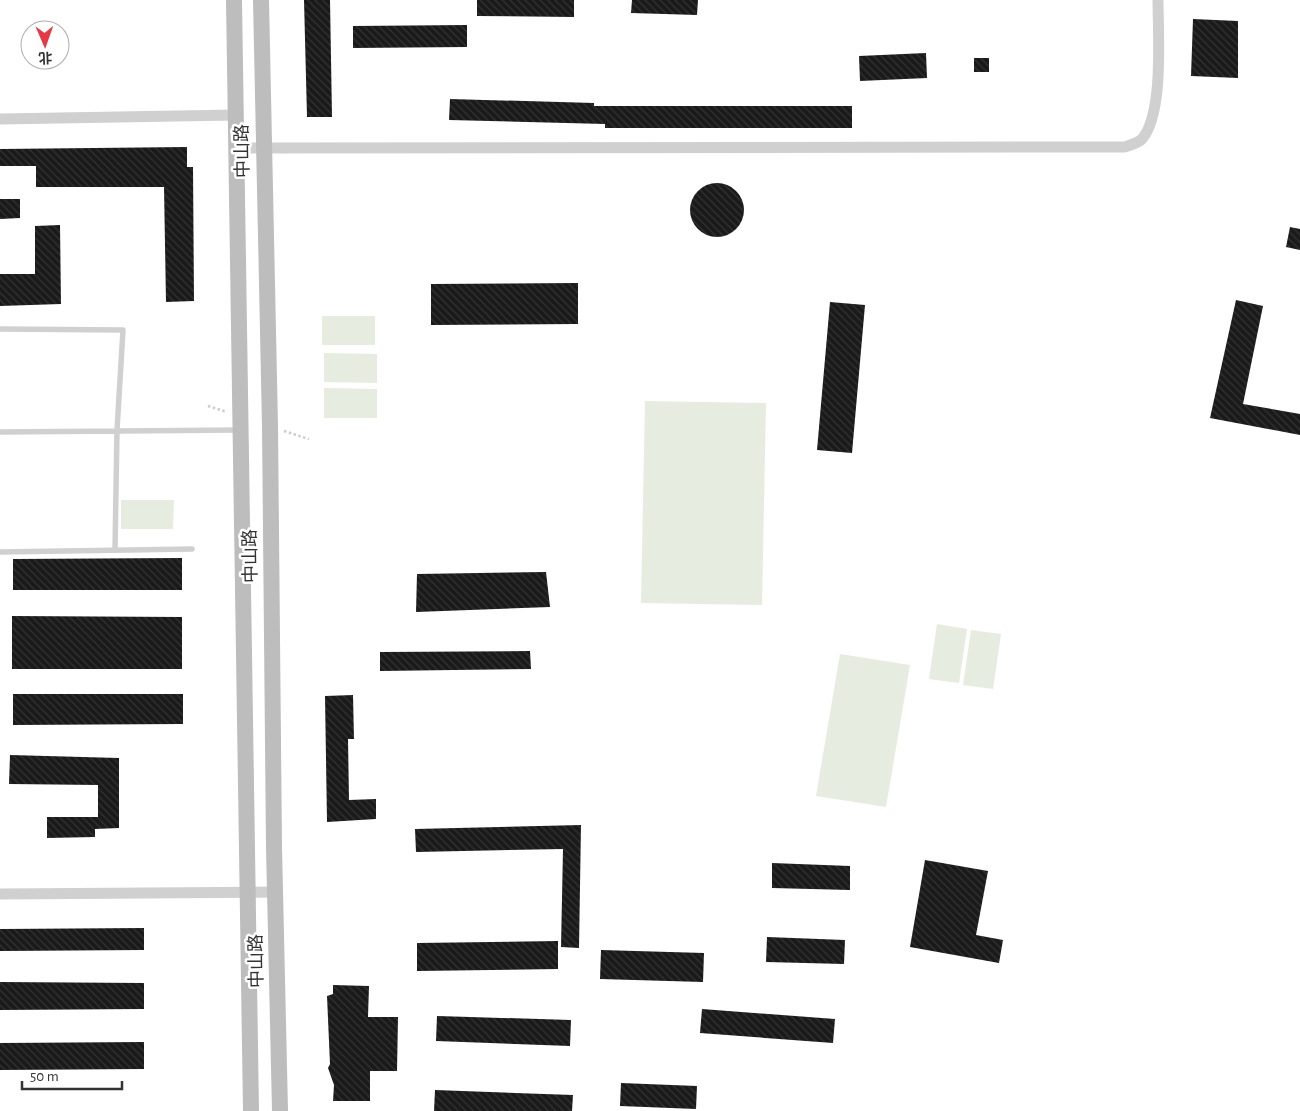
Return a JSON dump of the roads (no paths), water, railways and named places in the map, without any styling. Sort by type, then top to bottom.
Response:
[{"type":"main road","name":"中山路","points":[[234,0],[238,148],[251,1111]]},
{"type":"main road","name":"中山路","points":[[261,0],[270,426],[275,892],[280,1111]]},
{"type":"street","points":[[238,148],[1125,147],[1141,140],[1151,122],[1157,100],[1158,0]]},
{"type":"street","points":[[0,118],[236,116]]},
{"type":"street","points":[[0,894],[275,892]]},
{"type":"lane","points":[[0,329],[123,330],[117,430],[115,550]]},
{"type":"lane","points":[[0,432],[242,430]]},
{"type":"lane","points":[[0,552],[192,549]]}]
